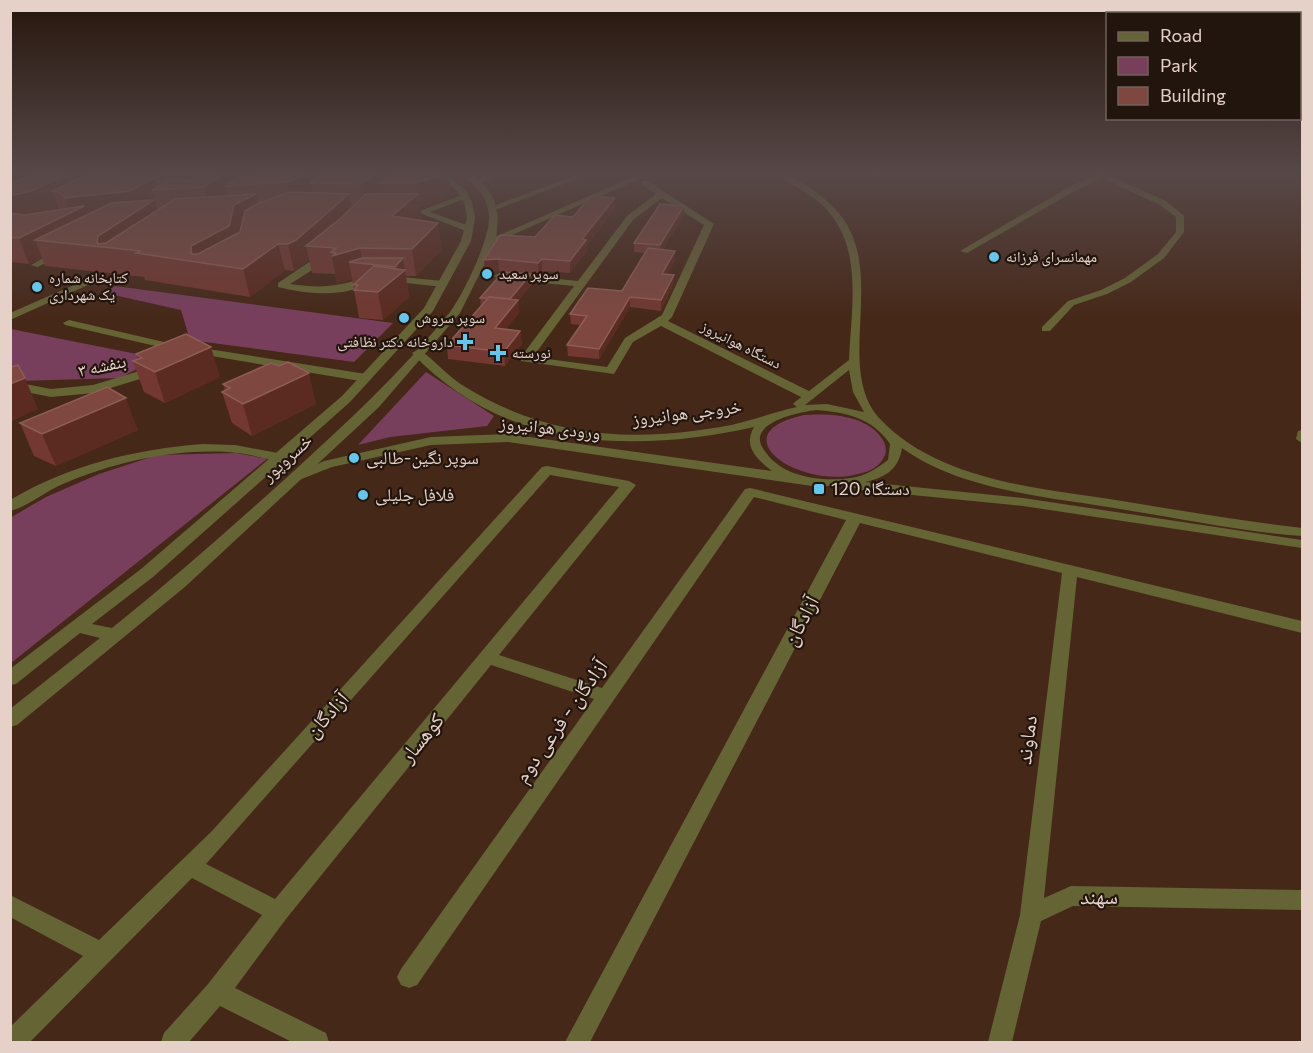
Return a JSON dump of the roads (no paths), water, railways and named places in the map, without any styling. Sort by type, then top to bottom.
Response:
[{"type":"street","points":[[447,221],[469,229]]},
{"type":"street","name":"خسروپور","points":[[470,221],[469,229],[479,244]]},
{"type":"street","name":"خسروپور","points":[[10,720],[180,582],[375,404],[456,310],[479,244],[492,221]]},
{"type":"street","points":[[479,244],[537,221]]},
{"type":"street","points":[[628,221],[525,360],[610,371],[629,340],[667,317],[709,224],[704,221]]},
{"type":"street","name":"خسروپور","points":[[10,679],[147,573],[278,456],[346,399],[429,309],[443,284],[479,244]]},
{"type":"street","points":[[499,276],[581,284]]},
{"type":"street","points":[[10,317],[94,280]]},
{"type":"street","name":"دستگاه هوانیروز","points":[[660,321],[809,396]]},
{"type":"street","points":[[69,322],[196,350],[366,378]]},
{"type":"street","name":"بنفشه ۳","points":[[10,385],[51,393],[94,389],[147,375],[196,350]]},
{"type":"street","points":[[390,351],[417,353]]},
{"type":"street","points":[[10,507],[74,475],[127,459],[180,449],[229,448],[278,456]]},
{"type":"street","name":"کوهسار","points":[[173,1042],[217,992],[278,912],[629,485],[547,470]]},
{"type":"street","name":"آزادگان","points":[[13,1042],[218,838],[547,470]]},
{"type":"street","name":"آزادگان - فرعی دوم","points":[[409,977],[750,492],[855,518]]},
{"type":"street","points":[[855,518],[1302,627]]},
{"type":"street","name":"آزادگان","points":[[578,1042],[855,518]]},
{"type":"street","name":"دماوند","points":[[1030,915],[1070,570]]},
{"type":"street","points":[[78,627],[115,635]]},
{"type":"street","points":[[488,658],[606,696]]},
{"type":"street","points":[[190,866],[278,912]]},
{"type":"street","name":"سهند","points":[[1030,915],[1071,896],[1302,900]]},
{"type":"street","points":[[10,905],[100,953]]},
{"type":"street","points":[[1000,1042],[1030,915]]},
{"type":"street","points":[[217,992],[317,1042]]},
{"type":"lane","points":[[840,221],[851,240],[858,270],[854,361],[859,392],[874,421]]},
{"type":"lane","points":[[963,251],[1015,221]]},
{"type":"lane","points":[[1046,329],[1071,303],[1104,292],[1136,274],[1161,256],[1180,232],[1180,221]]},
{"type":"lane","points":[[333,248],[306,270],[281,285],[318,291],[345,288],[365,280],[391,279],[443,284]]},
{"type":"lane","points":[[35,265],[67,249]]},
{"type":"lane","name":"خروجی هوانیروز","points":[[417,353],[434,364],[444,377],[482,402],[516,419],[554,432],[596,438],[646,440],[693,435],[768,420],[792,410]]},
{"type":"lane","points":[[792,410],[854,361]]},
{"type":"lane","points":[[792,410],[816,407],[853,412],[874,421],[892,436],[930,460],[957,471],[1023,488],[1246,526],[1302,531]]},
{"type":"lane","points":[[768,420],[756,435],[755,443],[759,452],[776,468],[806,480],[826,483],[863,480],[887,469],[897,453],[897,444],[892,436]]},
{"type":"lane","points":[[1302,434],[1302,439]]},
{"type":"lane","name":"ورودی هوانیروز","points":[[294,478],[328,464],[431,441],[508,438],[806,480]]},
{"type":"lane","points":[[848,482],[862,486],[1023,502],[1302,544]]},
{"type":"place","name":"مهمانسرای فرزانه","points":[[994,257]]},
{"type":"place","name":"سوپر سعید","points":[[487,274]]},
{"type":"place","name":"کتابخانه شماره یک شهرداری","points":[[37,287]]},
{"type":"place","name":"سوپر سروش","points":[[404,318]]},
{"type":"place","name":"داروخانه دکتر نظافتی","points":[[465,342]]},
{"type":"place","name":"نورسته","points":[[498,353]]},
{"type":"place","name":"سوپر نگین-طالبی","points":[[354,458]]},
{"type":"place","name":"120 دستگاه","points":[[819,489]]},
{"type":"place","name":"فلافل جلیلی","points":[[363,495]]}]
